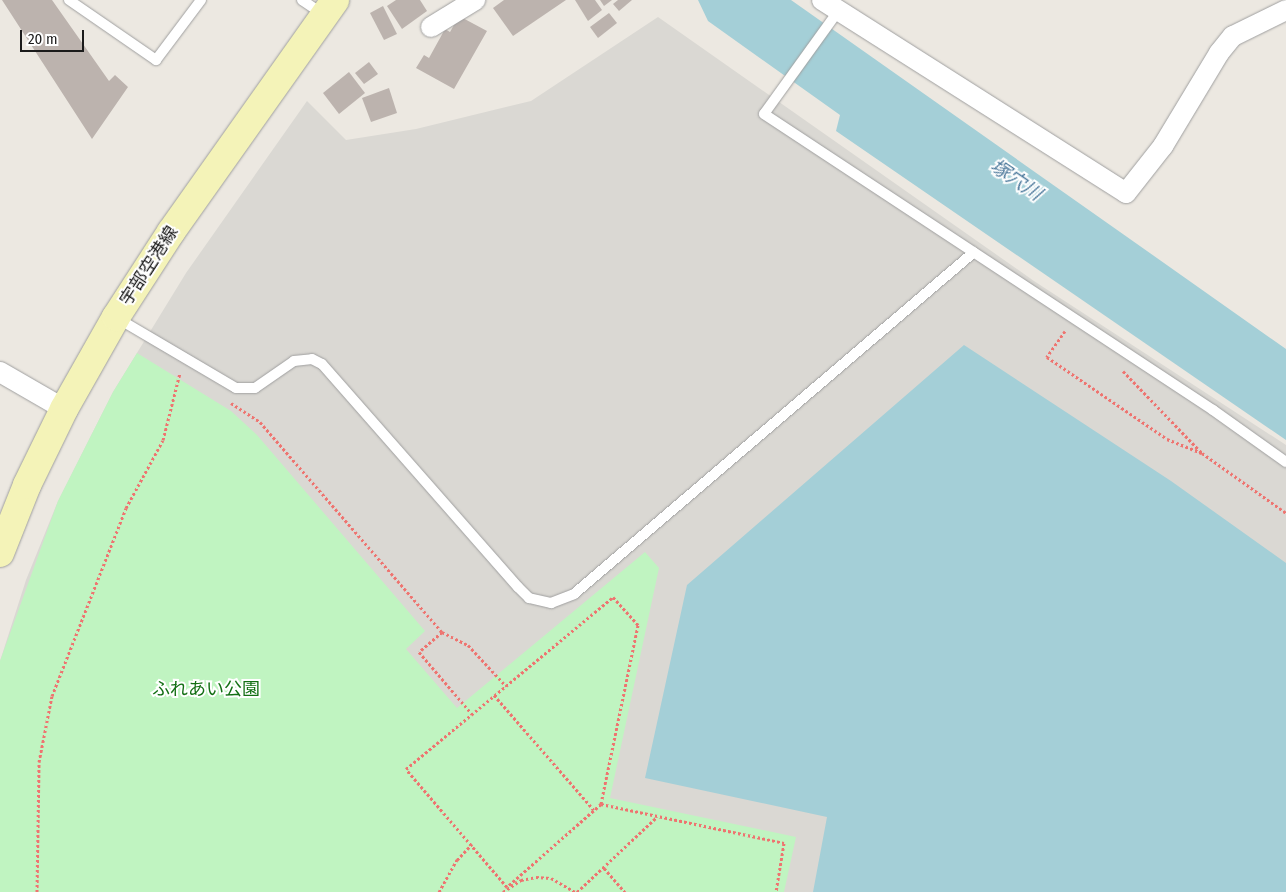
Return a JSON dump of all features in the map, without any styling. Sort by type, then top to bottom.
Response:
[{"type":"main road","name":"宇部空港線","points":[[0,553],[27,485],[64,409],[116,317],[320,5]]},
{"type":"street","points":[[431,27],[475,0]]},
{"type":"street","points":[[830,10],[1126,193],[1163,146],[1229,42],[1249,26],[1286,10]]},
{"type":"street","points":[[0,372],[64,409]]},
{"type":"lane","points":[[69,0],[156,60],[201,0]]},
{"type":"lane","points":[[830,10],[764,114],[974,252],[1073,320],[1213,410],[1286,462]]},
{"type":"lane","points":[[116,317],[236,388],[255,388],[294,361],[312,359],[322,364],[518,587],[529,598],[551,603],[574,594],[974,252]]},
{"type":"path","points":[[1073,320],[1047,357],[1167,439],[1202,453]]},
{"type":"path","points":[[172,368],[188,377]]},
{"type":"path","points":[[1120,368],[1202,453],[1286,514]]},
{"type":"path","points":[[37,892],[39,762],[52,696],[126,508],[163,440],[180,373]]},
{"type":"path","points":[[226,401],[260,422],[442,632],[468,645],[506,686]]},
{"type":"path","points":[[503,892],[507,886],[601,804],[638,626],[613,596],[406,769],[507,886]]},
{"type":"path","points":[[442,632],[419,652],[472,714]]},
{"type":"path","points":[[494,695],[594,810]]},
{"type":"path","points":[[601,804],[784,844],[776,892]]},
{"type":"path","points":[[507,886],[536,877],[550,878],[576,892],[658,817]]},
{"type":"path","points":[[438,892],[457,860],[472,844]]},
{"type":"path","points":[[604,868],[625,892]]},
{"type":"shaded area","points":[[658,17],[1034,281],[1286,445],[1286,892],[0,892],[0,661],[26,580],[58,501],[113,392],[186,273],[307,101],[346,140],[416,129],[531,101]]},
{"type":"green space","name":"ふれあい公園","points":[[137,353],[231,411],[257,435],[425,631],[406,649],[457,708],[645,552],[659,568],[610,798],[796,837],[784,892],[0,892],[0,661],[58,501],[113,392]]},
{"type":"water","name":"塚穴川","points":[[698,0],[791,0],[1286,349],[1286,440],[836,131],[840,115],[708,21]]},
{"type":"water","points":[[964,345],[1171,481],[1286,563],[1286,892],[813,892],[827,817],[645,778],[687,585]]},
{"type":"building","points":[[2,0],[52,0],[109,81],[115,75],[128,87],[92,139]]},
{"type":"building","points":[[396,0],[420,0],[427,11],[402,29],[387,6]]},
{"type":"building","points":[[504,0],[566,0],[513,36],[493,8]]},
{"type":"building","points":[[575,0],[595,0],[602,10],[588,21]]},
{"type":"building","points":[[600,0],[612,0],[604,6]]},
{"type":"building","points":[[618,0],[632,0],[619,11],[613,4]]},
{"type":"building","points":[[383,6],[397,34],[384,40],[370,13]]},
{"type":"building","points":[[609,13],[617,23],[598,38],[590,27]]},
{"type":"building","points":[[459,16],[487,31],[454,89],[416,68],[424,55],[429,58],[445,29],[450,32]]},
{"type":"building","points":[[369,62],[378,74],[364,84],[355,73]]},
{"type":"building","points":[[349,72],[365,93],[339,114],[323,93]]},
{"type":"building","points":[[389,88],[397,113],[371,122],[362,98]]}]
